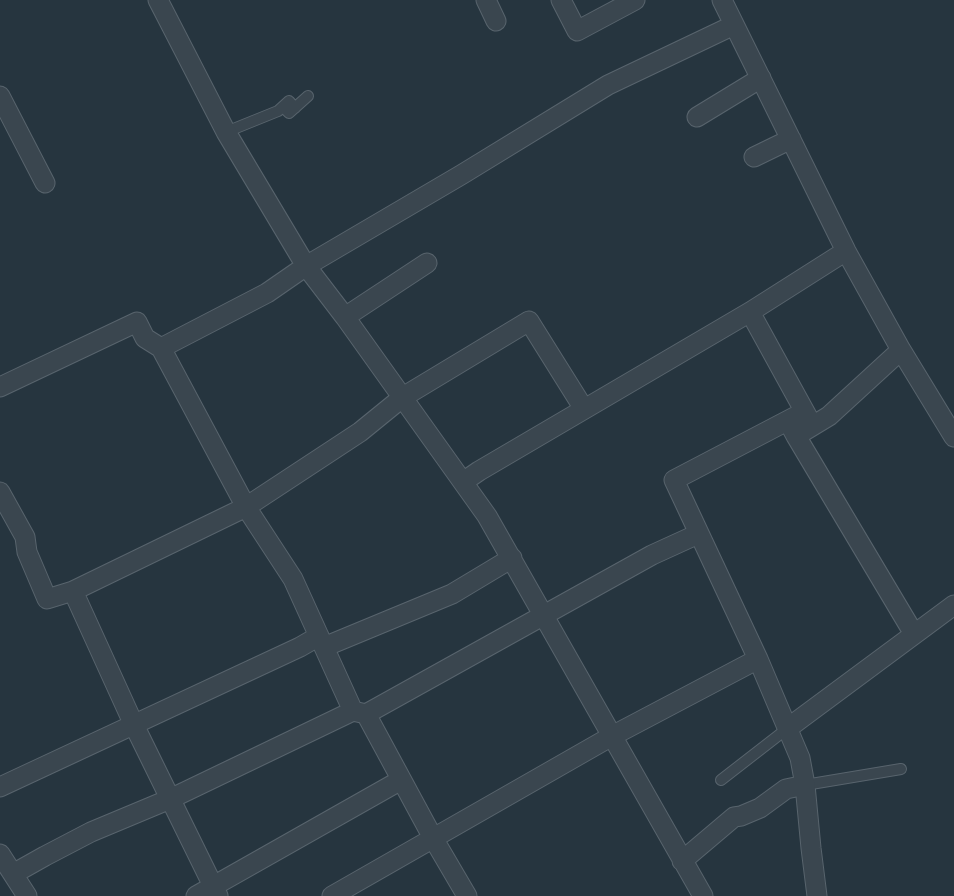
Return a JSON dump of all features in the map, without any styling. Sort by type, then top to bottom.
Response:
[{"type":"street","points":[[158,0],[226,132],[306,266],[345,317],[487,516],[703,896]]},
{"type":"street","points":[[486,0],[496,21]]},
{"type":"street","points":[[561,0],[577,31],[635,0]]},
{"type":"street","points":[[722,0],[846,251],[901,350],[954,437]]},
{"type":"street","points":[[162,348],[267,293],[306,266],[461,175],[608,85],[734,25]]},
{"type":"street","points":[[698,118],[761,78]]},
{"type":"street","points":[[0,96],[45,183]]},
{"type":"street","points":[[754,157],[791,139]]},
{"type":"street","points":[[463,482],[479,471],[750,312],[846,251]]},
{"type":"street","points":[[345,317],[426,263]]},
{"type":"street","points":[[750,312],[809,419]]},
{"type":"street","points":[[0,492],[25,537],[27,552],[47,599],[73,591],[246,507],[360,432],[402,397],[529,320],[584,409]]},
{"type":"street","points":[[0,387],[136,322],[145,338],[162,348],[246,507],[293,579],[321,641],[359,713],[401,780],[467,896]]},
{"type":"street","points":[[817,896],[805,785],[800,758],[758,659],[698,534],[674,480],[792,428],[809,419],[830,416],[901,350]]},
{"type":"street","points":[[792,428],[914,634]]},
{"type":"street","points":[[13,874],[91,832],[170,799],[359,713],[544,615],[652,555],[698,534]]},
{"type":"street","points":[[0,787],[300,647],[321,641],[452,594],[512,558]]},
{"type":"street","points":[[73,591],[134,725],[216,891]]},
{"type":"street","points":[[788,728],[954,604]]},
{"type":"street","points":[[332,896],[612,736],[758,659]]},
{"type":"street","points":[[196,896],[216,891],[401,780]]},
{"type":"street","points":[[682,861],[734,817],[741,816],[760,808],[786,789],[805,785]]},
{"type":"street","points":[[0,854],[27,896]]},
{"type":"lane","points":[[226,132],[278,111],[283,107],[289,113],[308,96]]},
{"type":"lane","points":[[721,780],[788,728]]},
{"type":"lane","points":[[805,785],[901,769]]}]
